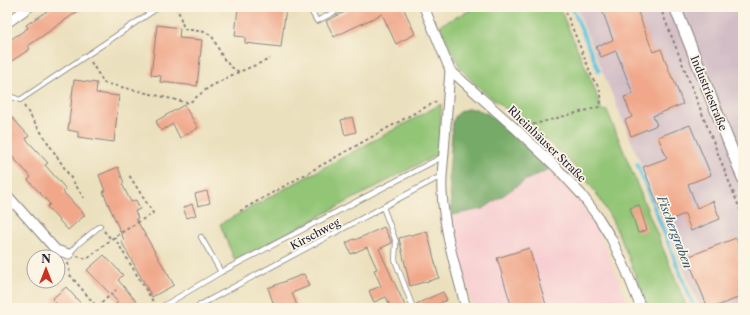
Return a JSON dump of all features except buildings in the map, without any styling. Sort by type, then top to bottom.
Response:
[{"type":"street","points":[[7,23],[29,7]]},
{"type":"street","name":"Rheinhäuser Straße","points":[[424,7],[450,70],[558,169],[581,194],[598,217],[611,238],[641,308]]},
{"type":"street","name":"Industriestraße","points":[[675,7],[743,178]]},
{"type":"street","points":[[450,70],[444,156],[441,176],[442,194],[452,256],[466,308]]},
{"type":"street","points":[[7,195],[56,250],[69,254]]},
{"type":"lane","points":[[7,95],[20,100],[159,7]]},
{"type":"lane","points":[[310,7],[317,21],[344,7]]},
{"type":"lane","points":[[159,308],[221,272],[444,156]]},
{"type":"lane","name":"Kirschweg","points":[[197,308],[200,305],[441,176]]},
{"type":"lane","points":[[383,207],[396,242],[395,260],[413,308]]},
{"type":"lane","points":[[69,254],[78,244],[100,226]]},
{"type":"lane","points":[[201,237],[221,272]]},
{"type":"path","points":[[175,7],[179,13],[184,29],[205,32],[212,36],[223,58],[230,66],[240,72]]},
{"type":"path","points":[[516,129],[598,107],[600,104],[602,95],[599,86],[593,79],[564,7]]},
{"type":"path","points":[[660,7],[743,217]]},
{"type":"path","points":[[89,58],[104,83],[189,103],[208,88],[232,75],[270,60]]},
{"type":"path","points":[[240,211],[418,110],[448,97]]},
{"type":"path","points":[[20,100],[84,198]]},
{"type":"path","points":[[116,290],[96,308],[70,275],[68,266],[69,254],[87,259],[114,237],[153,214],[129,176]]},
{"type":"path","points":[[114,237],[159,308]]},
{"type":"shaded area","points":[[576,7],[743,7],[743,308],[700,308]]},
{"type":"shaded area","points":[[549,169],[566,184],[577,198],[598,232],[630,308],[474,308],[453,239],[452,215],[483,209],[524,181]]},
{"type":"green space","points":[[477,7],[559,7],[592,82],[602,111],[607,110],[687,308],[648,308],[621,238],[604,205],[594,190],[582,175],[558,151],[474,83],[459,66],[440,25]]},
{"type":"green space","points":[[441,104],[440,153],[235,261],[220,224]]},
{"type":"green space","points":[[467,109],[476,109],[488,114],[503,125],[549,169],[524,181],[483,209],[452,215],[449,175],[453,121],[458,113]]},
{"type":"waterway","name":"Fischergraben","points":[[572,7],[599,71]]},
{"type":"waterway","name":"Fischergraben","points":[[637,164],[694,308]]}]
